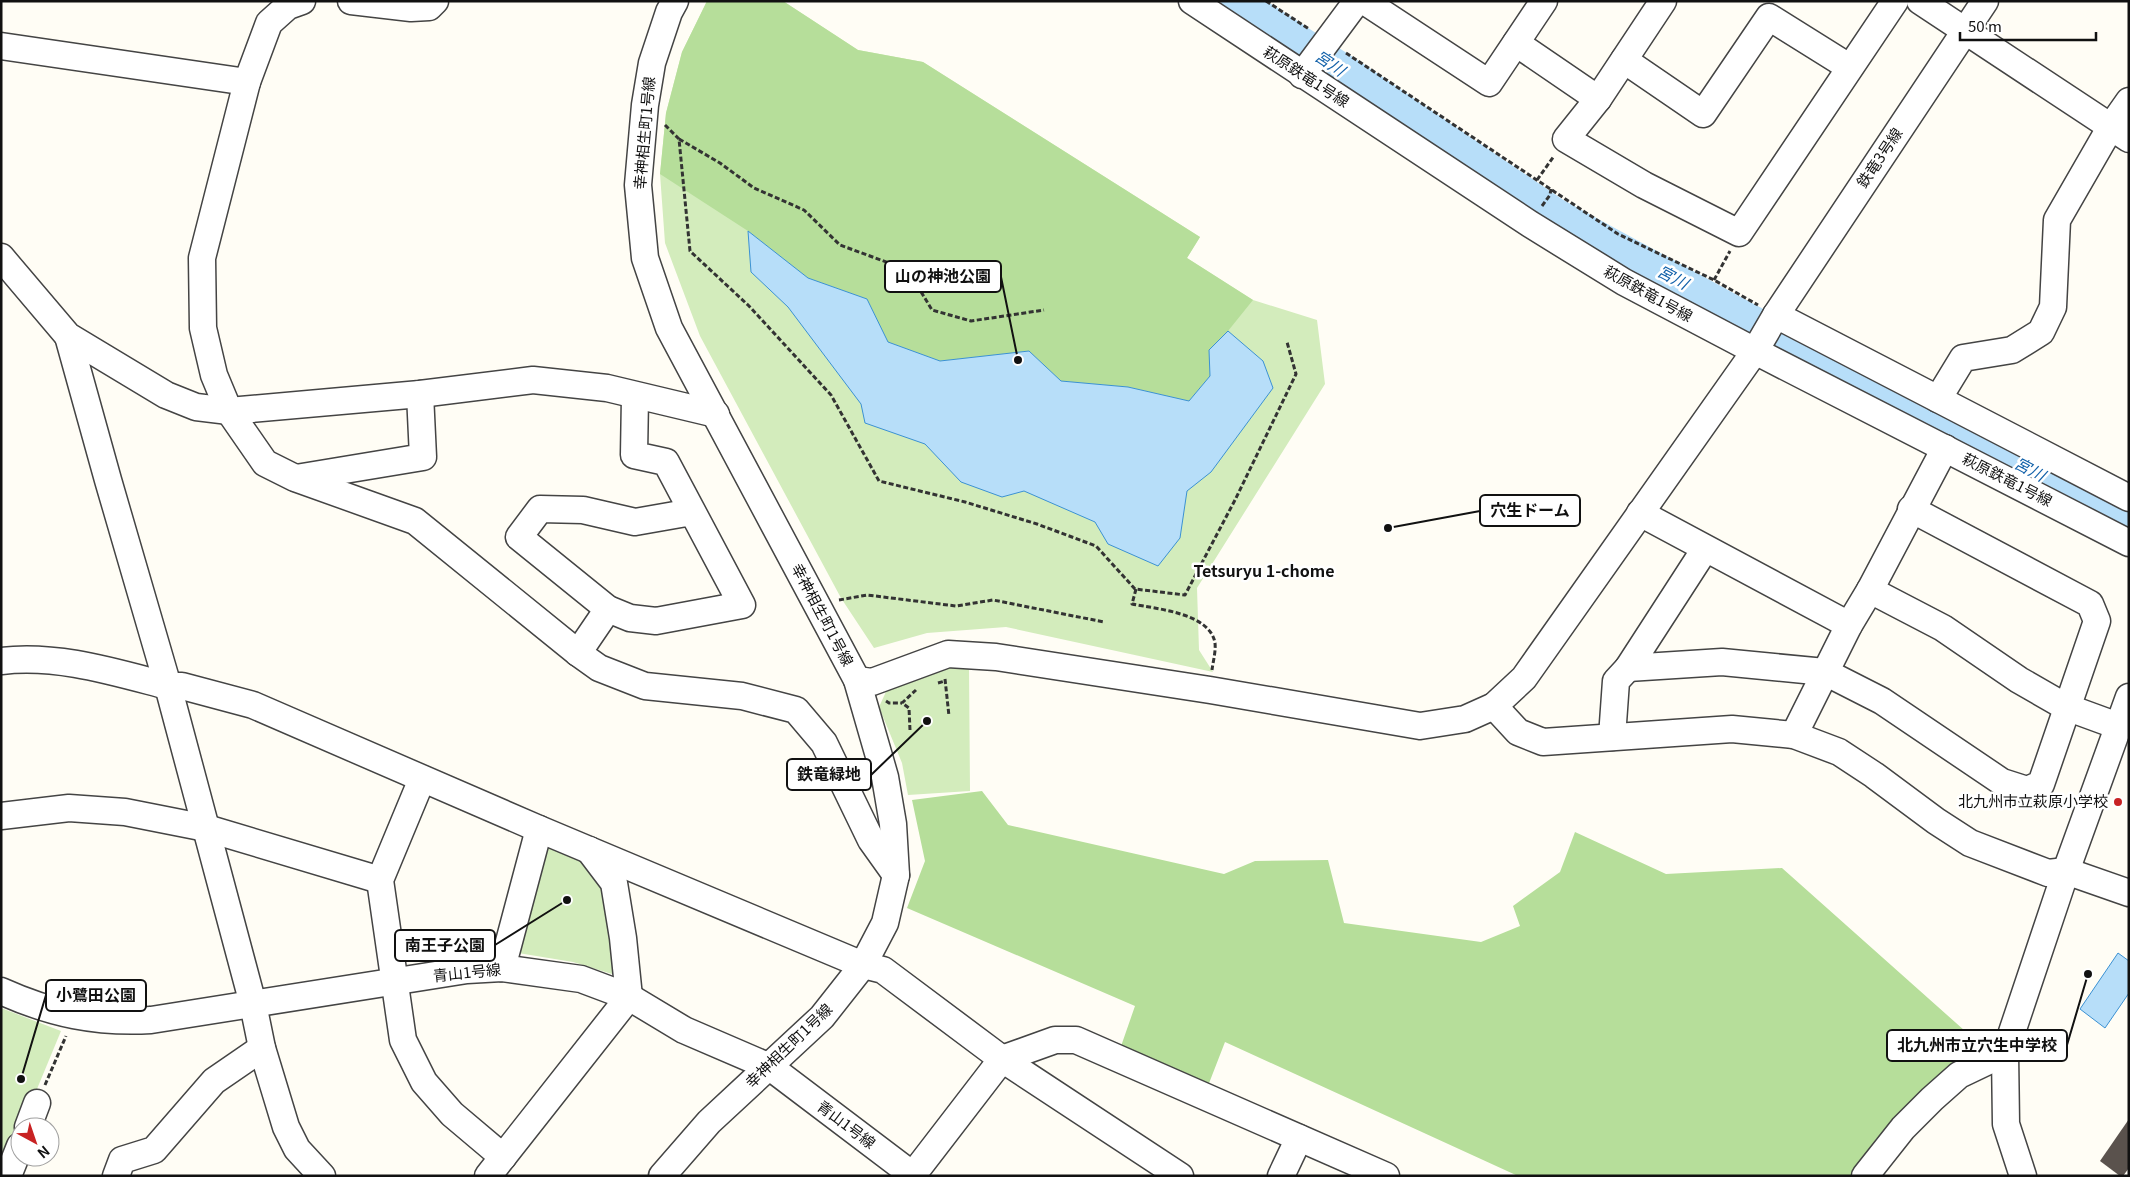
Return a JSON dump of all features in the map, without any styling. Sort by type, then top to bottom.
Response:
[{"type":"street","points":[[302,1],[288,6],[269,23],[247,82],[202,258],[203,328],[214,375],[229,411],[265,463],[295,478],[415,521],[599,668],[645,686],[742,696],[796,710],[824,743],[871,840],[896,875]]},
{"type":"street","points":[[352,1],[411,8],[429,6],[435,1]]},
{"type":"street","name":"幸神相生町1号線","points":[[662,1176],[710,1122],[822,1018],[863,965],[885,923],[896,875],[893,824],[885,777],[857,680],[669,328],[645,258],[638,184],[645,105],[652,63],[669,12],[675,1]]},
{"type":"street","name":"萩原鉄竜1号線","points":[[1192,1],[1315,58],[1530,224],[1624,282],[1754,351],[2129,543]]},
{"type":"street","points":[[1315,58],[1357,1]]},
{"type":"street","points":[[1364,1],[1489,83],[1516,43],[1537,4]]},
{"type":"street","points":[[1663,1],[1598,98],[1566,139],[1644,184],[1739,233],[1895,1]]},
{"type":"street","points":[[1920,1],[2120,134]]},
{"type":"street","name":"鉄竜3号線","points":[[943,655],[996,657],[1210,690],[1420,726],[1465,719],[1494,706],[1524,678],[1754,351],[1985,1]]},
{"type":"street","points":[[1624,60],[1703,114],[1769,17],[1850,67]]},
{"type":"street","points":[[1516,43],[1598,98]]},
{"type":"street","points":[[1,46],[247,82]]},
{"type":"street","points":[[1938,399],[1963,358],[2012,350],[2040,332],[2053,307],[2057,220],[2120,134],[2129,101]]},
{"type":"street","points":[[1,257],[68,336],[166,395],[196,406],[229,411],[420,394],[533,380],[607,388],[635,397],[716,414]]},
{"type":"street","points":[[1776,315],[2129,498]]},
{"type":"street","points":[[68,336],[168,686],[253,1004],[262,1048],[286,1127],[297,1149],[322,1176]]},
{"type":"street","points":[[295,478],[424,457],[420,394]]},
{"type":"street","points":[[635,397],[634,455],[666,462],[742,606],[656,621],[630,618],[608,609],[519,537],[540,509],[583,510],[635,522],[692,512]]},
{"type":"street","points":[[1794,735],[1849,625],[1870,590],[1911,509],[1945,448]]},
{"type":"street","points":[[1628,668],[1722,662],[1825,672],[1882,701],[2002,782],[2027,790],[2041,784],[2097,621],[2090,604],[1911,509]]},
{"type":"street","points":[[1640,514],[1849,625]]},
{"type":"street","points":[[1612,737],[1616,681],[1628,668],[1705,549]]},
{"type":"street","points":[[1870,590],[1943,628],[2019,680],[2066,708],[2118,726]]},
{"type":"street","points":[[578,653],[608,609]]},
{"type":"street","points":[[857,680],[872,682],[943,655]]},
{"type":"street","points":[[1,661],[20,659],[85,665],[168,686],[182,686],[253,705],[539,829],[586,847],[863,965],[883,970],[1002,1059],[1180,1176]]},
{"type":"street","points":[[2023,1176],[2006,1124],[2005,1053],[2066,871],[2129,697]]},
{"type":"street","points":[[1494,706],[1518,732],[1543,742],[1732,729],[1794,735],[1839,752],[1970,843],[2048,873],[2066,871],[2129,894]]},
{"type":"street","points":[[422,779],[380,880],[403,1040],[424,1082],[495,1166],[629,997],[623,938],[614,883],[586,847]]},
{"type":"street","points":[[1,816],[69,808],[125,812],[206,828],[380,880]]},
{"type":"street","points":[[502,968],[539,829]]},
{"type":"street","name":"青山1号線","points":[[1,991],[29,1004],[74,1017],[118,1022],[151,1020],[467,970],[502,968],[581,979],[629,997],[684,1030],[770,1067],[913,1176]]},
{"type":"street","points":[[913,1176],[1002,1059],[1054,1040],[1076,1040],[1386,1176]]},
{"type":"street","points":[[116,1176],[122,1160],[154,1150],[214,1081],[262,1048]]},
{"type":"street","points":[[1865,1176],[1903,1128],[1959,1075],[2005,1053]]},
{"type":"street","points":[[32,1117],[37,1103]]},
{"type":"street","points":[[1281,1176],[1299,1138]]},
{"type":"path","points":[[1266,1],[1315,58],[1537,180],[1618,234],[1714,280],[1776,315]]},
{"type":"path","points":[[645,105],[678,139],[720,164],[754,188],[804,210],[840,245],[908,270],[932,310],[971,321],[1044,310]]},
{"type":"path","points":[[678,139],[690,251],[749,306],[831,395],[879,481],[965,502],[1037,524],[1096,546],[1134,589],[1185,595],[1235,500],[1296,374],[1287,342]]},
{"type":"path","points":[[1537,180],[1566,139]]},
{"type":"path","points":[[1550,195],[1551,189]]},
{"type":"path","points":[[1714,280],[1739,233]]},
{"type":"path","points":[[1134,589],[1132,604],[1188,616],[1208,627],[1215,644],[1210,690]]},
{"type":"path","points":[[822,614],[841,598],[867,595],[956,606],[993,600],[1104,622]]},
{"type":"path","points":[[943,655],[949,716]]},
{"type":"path","points":[[936,683],[945,681]]},
{"type":"path","points":[[910,730],[909,708],[902,703],[918,688]]},
{"type":"path","points":[[37,1103],[74,1017]]},
{"type":"green space","points":[[707,1],[783,1],[858,50],[923,62],[1200,237],[1187,258],[1253,300],[1317,320],[1325,384],[1197,588],[1199,650],[1213,672],[1006,627],[927,633],[874,648],[841,598],[700,336],[665,243],[660,174],[666,113],[682,52]]},
{"type":"green space","points":[[707,1],[783,1],[858,50],[923,62],[1200,237],[1187,258],[1253,300],[1228,331],[1209,350],[1210,376],[1189,401],[1128,387],[1061,381],[1029,351],[940,361],[888,342],[867,299],[808,278],[748,231],[660,174],[666,113],[682,52]]},
{"type":"green space","points":[[969,667],[970,791],[908,795],[902,763],[879,707],[890,683],[935,668]]},
{"type":"green space","points":[[982,791],[1008,825],[1224,874],[1255,861],[1328,860],[1344,923],[1481,942],[1520,926],[1513,906],[1560,872],[1575,832],[1666,874],[1782,868],[1983,1047],[1923,1094],[1876,1139],[1851,1176],[1518,1176],[1225,1042],[1206,1091],[1119,1052],[1135,1006],[907,908],[925,861],[912,800]]},
{"type":"green space","points":[[546,840],[574,852],[607,889],[618,969],[612,974],[573,962],[512,952]]},
{"type":"green space","points":[[1,1008],[61,1031],[25,1117],[10,1117],[10,1154],[1,1176]]},
{"type":"water","points":[[748,231],[808,278],[867,299],[888,342],[940,361],[1029,351],[1061,381],[1128,387],[1189,401],[1210,376],[1209,350],[1228,331],[1263,361],[1273,388],[1211,472],[1187,491],[1180,538],[1158,566],[1108,544],[1095,522],[1024,491],[1002,497],[961,482],[925,444],[865,423],[861,404],[788,307],[751,272]]},
{"type":"water","points":[[2118,953],[2129,961],[2129,993],[2105,1028],[2080,1009]]},
{"type":"building","points":[[2129,1119],[2129,1168],[2123,1176],[2120,1176],[2100,1161]]},
{"type":"waterway","name":"宮川","points":[[1237,1],[1348,73],[1554,213],[1735,312],[2129,522]]},
{"type":"place","name":"山の神池公園","points":[[1018,360]]},
{"type":"place","name":"穴生ドーム","points":[[1388,528]]},
{"type":"place","name":"鉄竜緑地","points":[[927,721]]},
{"type":"place","name":"北九州市立萩原小学校","points":[[2118,802]]},
{"type":"place","name":"南王子公園","points":[[567,900]]},
{"type":"place","name":"北九州市立穴生中学校","points":[[2088,974]]},
{"type":"place","name":"小鷺田公園","points":[[21,1079]]},
{"type":"district","name":"Tetsuryu 1-chome","points":[[1264,571]]}]
